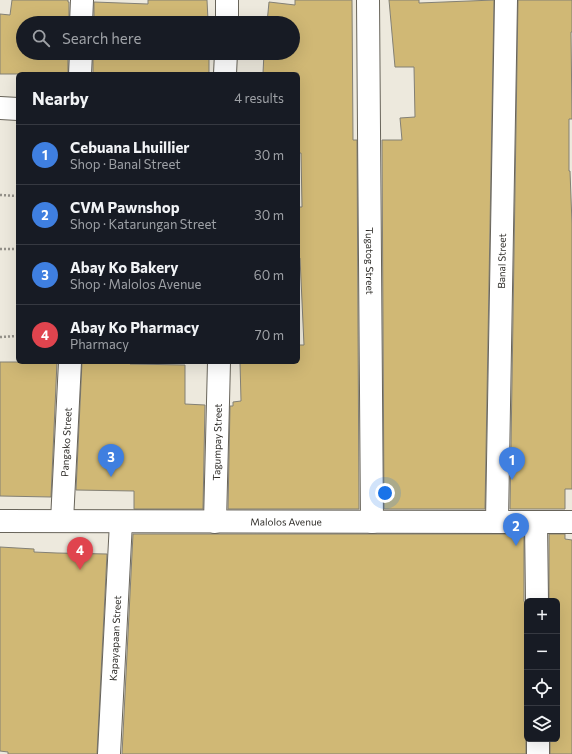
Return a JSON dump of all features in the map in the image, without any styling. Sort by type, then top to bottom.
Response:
[{"type":"street","points":[[81,16],[82,0]]},
{"type":"street","points":[[227,0],[227,16]]},
{"type":"street","name":"Tugatog Street","points":[[368,0],[372,522]]},
{"type":"street","name":"Banal Street","points":[[498,521],[506,0]]},
{"type":"street","points":[[80,72],[81,60]]},
{"type":"street","points":[[225,72],[226,60]]},
{"type":"street","points":[[0,108],[16,109]]},
{"type":"street","name":"Pangako Street","points":[[62,521],[70,364]]},
{"type":"street","name":"Tagumpay Street","points":[[215,522],[219,364]]},
{"type":"street","name":"Malolos Avenue","points":[[0,522],[572,522]]},
{"type":"street","name":"Kapayapaan Street","points":[[109,754],[121,522]]},
{"type":"street","points":[[536,522],[537,598]]},
{"type":"street","points":[[538,742],[538,754]]},
{"type":"path","points":[[0,195],[16,196]]},
{"type":"path","points":[[0,249],[16,249]]},
{"type":"path","points":[[0,337],[16,336]]},
{"type":"building","points":[[12,0],[68,0],[69,16],[16,16],[16,60],[68,60],[68,72],[16,72],[16,74],[0,74],[0,14],[10,15]]},
{"type":"building","points":[[148,0],[207,0],[208,16],[94,16],[94,2],[148,4]]},
{"type":"building","points":[[295,0],[352,0],[353,140],[357,140],[359,509],[228,509],[230,406],[233,406],[233,402],[241,401],[240,364],[300,364],[300,345],[304,345],[300,258],[300,207],[302,207],[300,72],[263,72],[264,60],[300,60],[300,16],[268,16],[269,2],[295,5]]},
{"type":"building","points":[[389,0],[419,0],[419,3],[494,0],[485,509],[384,509],[382,140],[402,140],[400,118],[415,117],[414,67],[395,67]]},
{"type":"building","points":[[518,0],[572,0],[572,119],[569,119],[569,171],[572,224],[572,489],[565,489],[565,509],[510,509]]},
{"type":"building","points":[[93,60],[209,60],[209,72],[93,72]]},
{"type":"building","points":[[0,362],[16,362],[16,364],[57,364],[51,497],[0,496]]},
{"type":"building","points":[[82,364],[185,365],[185,404],[205,405],[203,509],[134,509],[134,491],[76,490]]},
{"type":"building","points":[[133,534],[524,534],[524,742],[526,742],[526,754],[122,754]]},
{"type":"building","points":[[549,534],[565,534],[565,539],[572,540],[572,754],[550,754],[550,742],[560,742],[560,598],[549,598]]},
{"type":"building","points":[[0,547],[34,549],[34,552],[107,554],[97,754],[8,754],[8,752],[0,751]]},
{"type":"place","name":"Abay Ko Bakery","points":[[111,477]]},
{"type":"place","name":"Cebuana Lhuillier","points":[[512,480]]},
{"type":"place","name":"CVM Pawnshop","points":[[516,546]]},
{"type":"place","name":"Abay Ko Pharmacy","points":[[80,570]]}]
